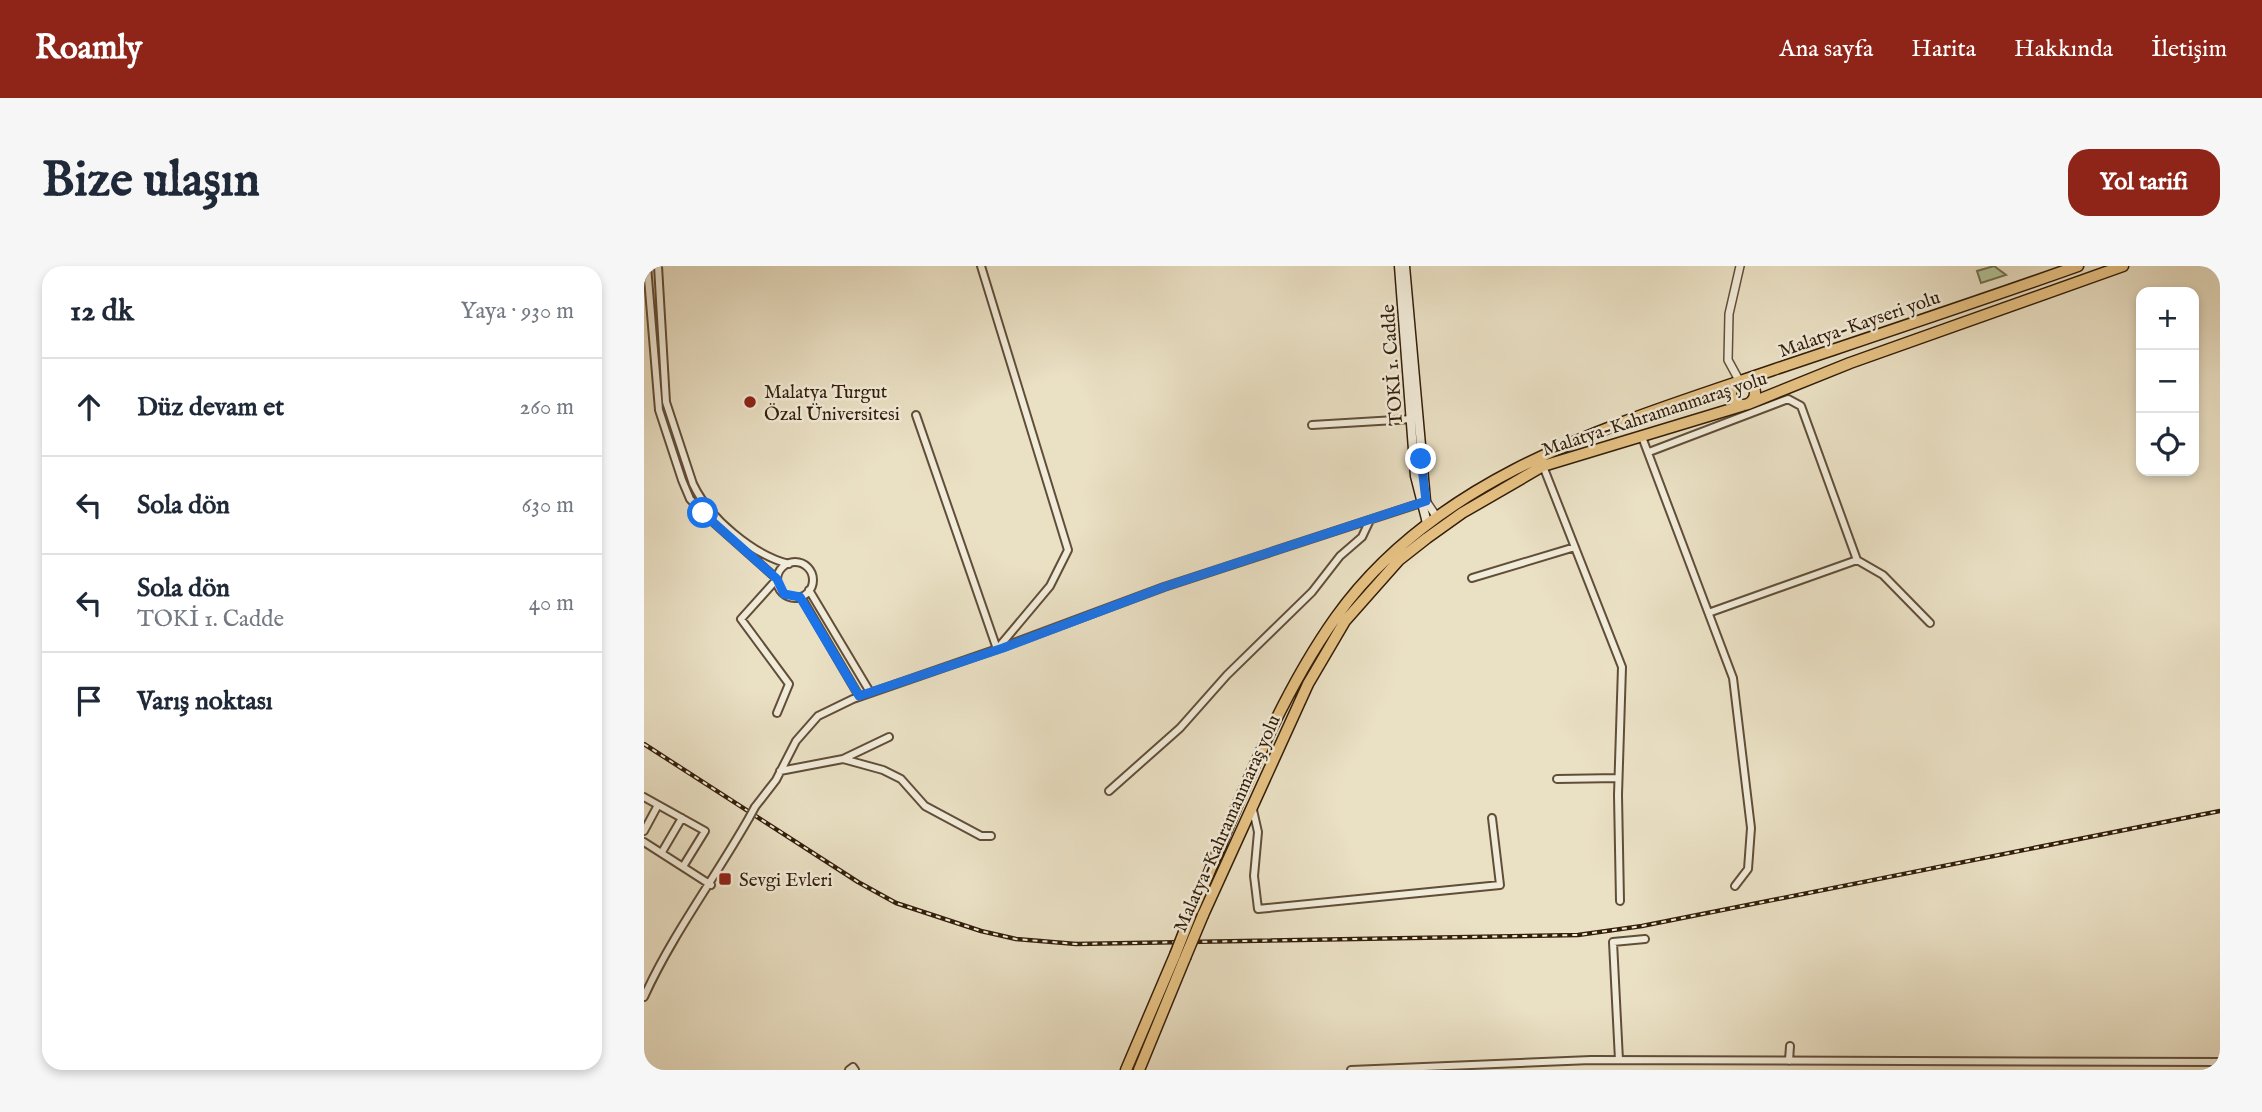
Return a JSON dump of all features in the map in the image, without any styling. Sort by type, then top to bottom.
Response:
[{"type":"highway","name":"Malatya-Kayseri yolu","points":[[1126,1070],[1180,956],[1190,918],[1279,714],[1309,660],[1345,606],[1394,551],[1427,523],[1487,484],[1610,425],[2078,266]]},
{"type":"highway","name":"Malatya-Kahramanmaraş yolu","points":[[1139,1070],[1180,956],[1203,915],[1308,684],[1345,621],[1399,560],[1462,513],[1544,466],[1588,450],[1642,437],[1748,404],[1850,363],[2123,266]]},
{"type":"highway","points":[[1740,382],[1751,384],[1755,391],[1748,404],[1741,404],[1732,397],[1732,390],[1740,382]]},
{"type":"main road","name":"TOKİ 1. Cadde","points":[[1399,266],[1427,523]]},
{"type":"main road","name":"TOKİ 1. Cadde","points":[[1405,266],[1414,419]]},
{"type":"street","points":[[647,266],[658,402],[690,499],[777,579],[784,594],[800,597],[810,590]]},
{"type":"street","points":[[658,266],[666,402],[699,496],[744,540],[768,559],[789,564]]},
{"type":"street","points":[[981,266],[1068,550],[1051,586],[997,649]]},
{"type":"street","points":[[1740,382],[1728,360],[1730,314],[1741,266]]},
{"type":"street","points":[[1649,452],[1788,398],[1801,406],[1857,560],[1883,575],[1930,622]]},
{"type":"street","points":[[916,415],[997,649]]},
{"type":"street","points":[[1312,425],[1414,419]]},
{"type":"street","points":[[1642,437],[1734,678],[1751,828],[1748,869],[1735,886]]},
{"type":"street","points":[[1544,466],[1622,667],[1618,778],[1620,901]]},
{"type":"street","points":[[644,998],[656,971],[711,885],[755,807],[780,771],[796,741],[818,716],[859,696],[997,649],[1164,587],[1423,502],[1436,516]]},
{"type":"street","points":[[1109,791],[1180,727],[1227,675],[1312,592],[1340,556],[1362,537],[1370,520]]},
{"type":"street","points":[[1472,578],[1576,547]]},
{"type":"street","points":[[1711,612],[1857,560]]},
{"type":"street","points":[[777,713],[789,684],[741,618],[777,579],[781,568],[789,564],[797,563],[807,568],[812,578],[810,590],[870,692]]},
{"type":"street","points":[[800,597],[859,696]]},
{"type":"street","points":[[780,771],[844,759],[889,737]]},
{"type":"street","points":[[844,759],[884,770],[901,779],[925,806],[981,836],[991,836]]},
{"type":"street","points":[[1557,779],[1618,778]]},
{"type":"street","points":[[644,797],[705,831],[684,865]]},
{"type":"street","points":[[1253,805],[1258,832],[1254,876],[1258,909],[1500,885],[1492,818]]},
{"type":"street","points":[[644,831],[658,806]]},
{"type":"street","points":[[662,852],[682,818]]},
{"type":"street","points":[[644,843],[684,865],[711,885]]},
{"type":"street","points":[[1619,1060],[1613,942],[1645,939]]},
{"type":"street","points":[[1789,1061],[1790,1046]]},
{"type":"street","points":[[1602,1070],[1603,1060]]},
{"type":"street","points":[[1351,1070],[1490,1062],[1603,1060],[2220,1062]]},
{"type":"street","points":[[2153,1061],[2153,1070]]},
{"type":"green space","points":[[1994,266],[2006,275],[1981,283],[1977,271]]},
{"type":"railway","points":[[644,744],[858,882],[896,903],[981,931],[1016,939],[1076,944],[1578,935],[1642,926],[2220,811]]},
{"type":"place","name":"Malatya Turgut Özal Üniversitesi","points":[[750,402]]},
{"type":"place","name":"Sevgi Evleri","points":[[725,879]]},
{"type":"route","points":[[703,513],[777,579],[784,594],[800,597],[859,696],[1003,648],[1164,587],[1220,571],[1331,531],[1426,501],[1421,459]]}]
